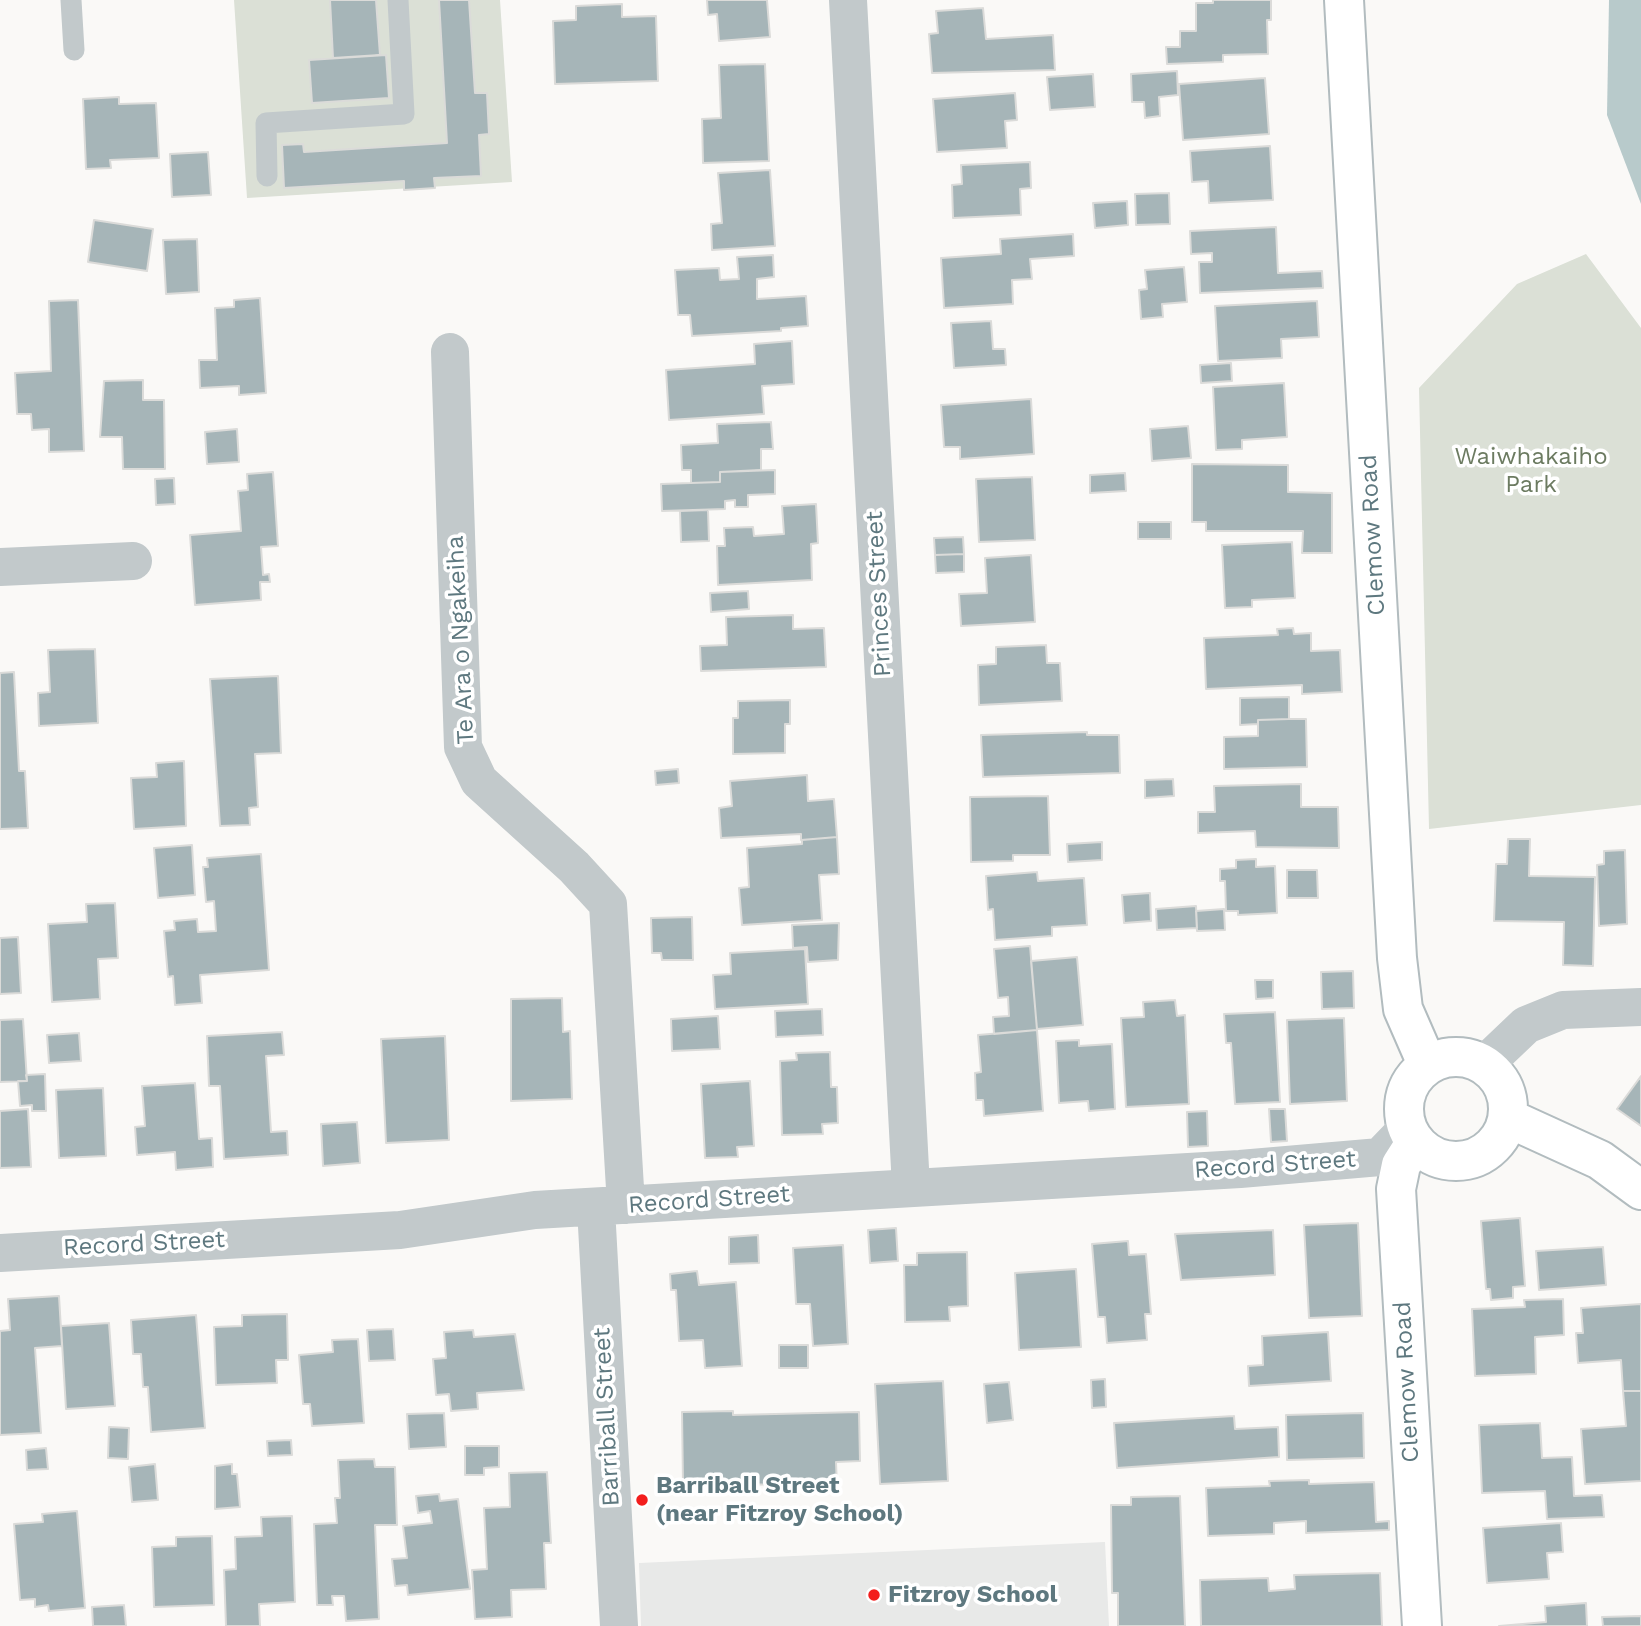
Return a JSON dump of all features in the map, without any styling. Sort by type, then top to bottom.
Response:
[{"type":"street","name":"Princes Street","points":[[848,0],[911,1187]]},
{"type":"street","name":"Clemow Road","points":[[1344,0],[1397,958],[1403,1009],[1427,1065]]},
{"type":"street","name":"Te Ara o Ngakeiha","points":[[450,352],[463,747],[479,781],[574,867],[608,904],[611,1206]]},
{"type":"street","points":[[0,568],[133,561]]},
{"type":"street","points":[[1485,1064],[1526,1025],[1563,1010],[1641,1007]]},
{"type":"street","points":[[1458,1056],[1485,1064],[1505,1089],[1508,1118],[1502,1135],[1491,1148],[1469,1160],[1444,1161],[1428,1154],[1411,1136],[1404,1099],[1409,1085],[1427,1065],[1443,1058],[1458,1056]]},
{"type":"street","points":[[1508,1118],[1600,1160],[1641,1190]]},
{"type":"street","name":"Record Street","points":[[0,1252],[400,1230],[535,1210],[1240,1169],[1380,1157],[1411,1136]]},
{"type":"street","name":"Clemow Road","points":[[1411,1136],[1396,1189],[1422,1626]]},
{"type":"street","name":"Barriball Street","points":[[611,1206],[619,1626]]},
{"type":"lane","points":[[71,0],[74,50]]},
{"type":"lane","points":[[267,176],[265,122],[404,114],[398,0]]},
{"type":"shaded area","points":[[1609,0],[1641,0],[1641,204],[1607,115]]},
{"type":"shaded area","name":"Fitzroy School","points":[[1105,1542],[1109,1626],[641,1626],[639,1563]]},
{"type":"green space","points":[[234,0],[500,0],[512,182],[247,198]]},
{"type":"green space","name":"Waiwhakaiho Park","points":[[1586,254],[1641,328],[1641,805],[1429,829],[1419,388],[1517,284]]},
{"type":"building","points":[[330,0],[376,0],[380,55],[333,58]]},
{"type":"building","points":[[439,0],[469,0],[475,93],[487,93],[489,134],[479,135],[481,176],[434,178],[435,188],[404,190],[404,181],[284,188],[282,145],[303,144],[304,152],[447,143]]},
{"type":"building","points":[[707,0],[767,0],[770,37],[719,41],[717,14],[708,15]]},
{"type":"building","points":[[1213,0],[1271,0],[1271,20],[1267,20],[1268,54],[1223,55],[1223,62],[1167,64],[1166,47],[1180,47],[1180,31],[1196,31],[1196,3],[1213,3]]},
{"type":"building","points":[[622,4],[622,17],[656,16],[658,81],[555,84],[553,21],[576,20],[576,6]]},
{"type":"building","points":[[983,8],[986,39],[1053,35],[1055,70],[932,73],[929,34],[938,33],[936,11]]},
{"type":"building","points":[[386,55],[389,98],[312,103],[309,60]]},
{"type":"building","points":[[765,64],[769,161],[703,163],[702,119],[721,118],[719,65]]},
{"type":"building","points":[[1177,71],[1178,95],[1159,97],[1160,116],[1145,118],[1144,102],[1132,102],[1131,74]]},
{"type":"building","points":[[1093,74],[1095,107],[1050,110],[1047,77]]},
{"type":"building","points":[[1265,78],[1269,134],[1183,140],[1179,84]]},
{"type":"building","points":[[1015,93],[1017,120],[1005,121],[1007,148],[937,152],[933,99]]},
{"type":"building","points":[[119,97],[119,104],[156,103],[159,158],[110,160],[111,168],[86,169],[83,99]]},
{"type":"building","points":[[1270,146],[1273,200],[1209,203],[1208,181],[1192,182],[1190,151]]},
{"type":"building","points":[[208,152],[211,195],[172,197],[170,154]]},
{"type":"building","points":[[1030,162],[1031,188],[1020,189],[1021,215],[953,218],[952,185],[962,184],[961,165]]},
{"type":"building","points":[[770,170],[775,246],[712,250],[711,224],[722,223],[718,173]]},
{"type":"building","points":[[1169,193],[1170,224],[1136,225],[1135,194]]},
{"type":"building","points":[[1127,201],[1128,225],[1095,228],[1093,203]]},
{"type":"building","points":[[94,220],[153,229],[147,271],[88,262]]},
{"type":"building","points":[[1276,227],[1278,273],[1322,271],[1323,288],[1200,293],[1199,262],[1212,262],[1212,253],[1191,254],[1190,231]]},
{"type":"building","points":[[1073,234],[1074,256],[1030,259],[1032,279],[1012,280],[1013,304],[944,308],[941,258],[1001,254],[1000,239]]},
{"type":"building","points":[[197,239],[199,292],[166,294],[163,240]]},
{"type":"building","points":[[773,255],[774,277],[757,279],[757,299],[806,296],[808,326],[781,328],[781,331],[692,336],[690,315],[678,315],[675,270],[719,268],[720,280],[739,279],[737,257]]},
{"type":"building","points":[[1184,267],[1187,302],[1162,304],[1163,317],[1141,319],[1139,290],[1147,289],[1145,270]]},
{"type":"building","points":[[260,298],[266,393],[239,395],[239,386],[200,388],[199,360],[217,360],[215,308],[234,307],[234,300]]},
{"type":"building","points":[[78,300],[84,451],[49,452],[49,429],[32,430],[31,414],[17,414],[15,373],[51,371],[49,301]]},
{"type":"building","points":[[1317,301],[1319,337],[1281,339],[1282,358],[1218,361],[1215,306]]},
{"type":"building","points":[[991,321],[993,349],[1005,349],[1006,365],[954,368],[951,323]]},
{"type":"building","points":[[792,341],[794,384],[762,386],[764,414],[669,420],[666,370],[755,364],[754,344]]},
{"type":"building","points":[[1231,363],[1232,381],[1201,383],[1200,365]]},
{"type":"building","points":[[143,380],[143,400],[164,400],[165,469],[123,469],[122,437],[100,437],[104,381]]},
{"type":"building","points":[[1284,383],[1287,437],[1242,440],[1242,449],[1216,450],[1213,387]]},
{"type":"building","points":[[1031,399],[1034,454],[960,459],[960,447],[944,447],[941,405]]},
{"type":"building","points":[[771,422],[773,449],[761,449],[761,470],[720,472],[720,482],[691,483],[691,470],[682,470],[681,445],[718,443],[717,424]]},
{"type":"building","points":[[1188,426],[1191,458],[1152,461],[1150,429]]},
{"type":"building","points":[[237,429],[239,462],[207,464],[205,432]]},
{"type":"building","points":[[1192,464],[1288,465],[1288,492],[1332,493],[1332,553],[1302,553],[1303,531],[1206,531],[1206,522],[1192,522]]},
{"type":"building","points":[[775,470],[775,494],[748,495],[748,507],[735,507],[735,500],[725,501],[725,509],[662,511],[661,484],[720,482],[720,472]]},
{"type":"building","points":[[273,472],[278,546],[261,547],[263,575],[269,574],[270,582],[260,582],[261,600],[195,605],[190,535],[241,531],[238,491],[248,490],[247,474]]},
{"type":"building","points":[[1125,473],[1126,491],[1090,493],[1090,475]]},
{"type":"building","points":[[1032,477],[1035,540],[979,542],[976,479]]},
{"type":"building","points":[[174,478],[175,504],[156,505],[155,479]]},
{"type":"building","points":[[816,504],[818,543],[811,544],[812,580],[718,585],[717,546],[725,546],[724,528],[753,527],[754,536],[784,534],[782,506]]},
{"type":"building","points":[[708,510],[709,541],[681,542],[680,511]]},
{"type":"building","points":[[1138,522],[1171,522],[1171,539],[1138,539]]},
{"type":"building","points":[[963,537],[964,554],[935,555],[934,538]]},
{"type":"building","points":[[1292,542],[1295,598],[1252,600],[1252,607],[1225,608],[1222,545]]},
{"type":"building","points":[[964,554],[964,572],[936,573],[935,555]]},
{"type":"building","points":[[1031,555],[1035,622],[961,626],[959,594],[987,593],[985,558]]},
{"type":"building","points":[[748,591],[749,609],[711,612],[710,593]]},
{"type":"building","points":[[793,615],[793,629],[824,628],[826,667],[701,671],[700,646],[727,645],[726,617]]},
{"type":"building","points":[[1293,628],[1294,634],[1311,633],[1311,651],[1340,650],[1342,692],[1302,694],[1302,685],[1206,689],[1204,638],[1278,635],[1277,629]]},
{"type":"building","points":[[1046,645],[1047,663],[1060,663],[1062,701],[979,705],[978,665],[996,664],[996,647]]},
{"type":"building","points":[[95,649],[98,723],[39,726],[38,693],[50,692],[48,650]]},
{"type":"building","points":[[14,672],[19,771],[25,771],[28,828],[0,829],[0,673]]},
{"type":"building","points":[[278,676],[281,753],[255,754],[258,807],[249,808],[250,825],[220,826],[210,679]]},
{"type":"building","points":[[1289,697],[1289,719],[1258,720],[1258,724],[1240,725],[1240,698]]},
{"type":"building","points":[[790,700],[790,724],[785,724],[785,753],[733,754],[733,718],[738,718],[738,701]]},
{"type":"building","points":[[1306,719],[1307,767],[1224,769],[1224,737],[1258,736],[1258,720]]},
{"type":"building","points":[[1087,732],[1087,735],[1119,735],[1120,773],[983,777],[981,735]]},
{"type":"building","points":[[184,761],[186,826],[134,829],[131,778],[157,777],[156,763]]},
{"type":"building","points":[[678,769],[679,783],[656,785],[655,771]]},
{"type":"building","points":[[807,775],[808,801],[834,799],[837,837],[801,840],[801,834],[721,838],[719,808],[732,806],[730,781]]},
{"type":"building","points":[[1173,779],[1174,796],[1145,798],[1145,780]]},
{"type":"building","points":[[1301,784],[1301,807],[1338,807],[1339,848],[1256,847],[1255,831],[1198,833],[1198,812],[1215,812],[1214,786]]},
{"type":"building","points":[[1048,796],[1050,855],[1013,855],[1013,861],[971,862],[970,797]]},
{"type":"building","points":[[837,837],[839,874],[819,875],[822,920],[742,925],[739,888],[749,887],[747,848],[802,844],[802,840]]},
{"type":"building","points":[[1508,839],[1530,839],[1529,876],[1595,877],[1593,966],[1563,965],[1564,922],[1494,921],[1496,864],[1507,864]]},
{"type":"building","points":[[1102,842],[1102,860],[1068,862],[1067,844]]},
{"type":"building","points":[[192,845],[195,895],[158,898],[154,848]]},
{"type":"building","points":[[1625,850],[1627,924],[1599,926],[1597,865],[1604,864],[1604,851]]},
{"type":"building","points":[[261,854],[269,970],[200,975],[202,1003],[175,1005],[173,976],[168,977],[164,931],[175,930],[174,921],[197,919],[198,932],[216,931],[214,901],[206,902],[203,867],[208,867],[207,858]]},
{"type":"building","points":[[1256,859],[1256,867],[1275,866],[1277,913],[1238,915],[1238,911],[1226,911],[1225,881],[1220,881],[1220,869],[1236,868],[1236,860]]},
{"type":"building","points":[[1287,870],[1317,870],[1318,898],[1287,898]]},
{"type":"building","points":[[1037,872],[1038,881],[1084,878],[1087,925],[1052,927],[1052,936],[995,940],[993,909],[988,910],[986,876]]},
{"type":"building","points":[[1150,893],[1151,921],[1124,923],[1122,895]]},
{"type":"building","points":[[115,903],[118,958],[98,959],[100,999],[52,1002],[48,924],[87,922],[86,904]]},
{"type":"building","points":[[1196,906],[1197,928],[1157,930],[1156,909]]},
{"type":"building","points":[[1224,909],[1225,930],[1197,931],[1196,911]]},
{"type":"building","points":[[692,917],[693,960],[662,960],[661,953],[652,953],[651,918]]},
{"type":"building","points":[[839,923],[838,960],[808,962],[807,947],[793,948],[792,925]]},
{"type":"building","points":[[18,937],[21,993],[0,994],[0,938]]},
{"type":"building","points":[[1030,946],[1037,1030],[994,1034],[993,1017],[1009,1016],[1008,997],[998,998],[994,949]]},
{"type":"building","points":[[805,949],[808,1004],[715,1009],[713,975],[731,974],[730,953]]},
{"type":"building","points":[[1077,957],[1083,1025],[1037,1029],[1031,961]]},
{"type":"building","points":[[1353,971],[1354,1008],[1322,1009],[1321,972]]},
{"type":"building","points":[[1255,980],[1273,980],[1273,998],[1256,999]]},
{"type":"building","points":[[562,998],[563,1032],[570,1031],[572,1099],[511,1101],[511,999]]},
{"type":"building","points":[[1175,1000],[1177,1016],[1185,1015],[1189,1104],[1126,1107],[1121,1018],[1144,1017],[1143,1002]]},
{"type":"building","points":[[822,1009],[823,1035],[776,1037],[775,1011]]},
{"type":"building","points":[[1275,1012],[1280,1102],[1235,1104],[1231,1043],[1226,1043],[1224,1014]]},
{"type":"building","points":[[718,1016],[720,1049],[672,1051],[671,1019]]},
{"type":"building","points":[[1344,1018],[1347,1101],[1290,1104],[1287,1020]]},
{"type":"building","points":[[23,1019],[27,1081],[0,1082],[0,1020]]},
{"type":"building","points":[[1037,1030],[1043,1111],[984,1116],[983,1100],[976,1100],[975,1073],[981,1072],[978,1035]]},
{"type":"building","points":[[282,1032],[284,1055],[266,1056],[271,1132],[287,1131],[288,1155],[224,1159],[220,1086],[209,1086],[207,1036]]},
{"type":"building","points":[[79,1033],[81,1061],[49,1063],[47,1035]]},
{"type":"building","points":[[445,1036],[449,1140],[386,1143],[381,1039]]},
{"type":"building","points":[[1079,1040],[1079,1046],[1112,1044],[1115,1109],[1089,1111],[1088,1101],[1059,1103],[1056,1041]]},
{"type":"building","points":[[830,1052],[831,1087],[837,1087],[838,1123],[822,1124],[823,1134],[782,1135],[780,1061],[797,1060],[796,1053]]},
{"type":"building","points":[[45,1074],[46,1111],[32,1111],[32,1105],[20,1106],[18,1081],[27,1081],[26,1075]]},
{"type":"building","points":[[1641,1076],[1641,1126],[1617,1109]]},
{"type":"building","points":[[750,1081],[754,1146],[737,1147],[738,1157],[705,1158],[701,1084]]},
{"type":"building","points":[[195,1083],[199,1139],[212,1138],[213,1167],[176,1170],[175,1152],[137,1155],[135,1127],[145,1126],[142,1086]]},
{"type":"building","points":[[103,1088],[106,1156],[59,1158],[56,1090]]},
{"type":"building","points":[[28,1109],[31,1167],[0,1168],[0,1111]]},
{"type":"building","points":[[1269,1109],[1285,1109],[1287,1141],[1271,1142]]},
{"type":"building","points":[[1207,1111],[1208,1146],[1188,1147],[1187,1112]]},
{"type":"building","points":[[357,1122],[360,1163],[323,1166],[321,1124]]},
{"type":"building","points":[[1520,1218],[1525,1286],[1513,1287],[1513,1298],[1491,1300],[1490,1289],[1486,1289],[1481,1221]]},
{"type":"building","points":[[1358,1223],[1362,1316],[1309,1318],[1304,1225]]},
{"type":"building","points":[[896,1228],[898,1261],[870,1263],[868,1230]]},
{"type":"building","points":[[1273,1230],[1275,1275],[1181,1280],[1175,1234]]},
{"type":"building","points":[[758,1235],[759,1263],[729,1264],[729,1237]]},
{"type":"building","points":[[1128,1241],[1129,1255],[1146,1254],[1151,1314],[1145,1314],[1147,1340],[1107,1343],[1105,1317],[1098,1317],[1092,1244]]},
{"type":"building","points":[[843,1245],[848,1344],[813,1346],[810,1304],[796,1304],[793,1248]]},
{"type":"building","points":[[1603,1247],[1606,1285],[1539,1290],[1536,1251]]},
{"type":"building","points":[[967,1252],[968,1306],[949,1307],[950,1321],[905,1322],[904,1265],[917,1265],[917,1253]]},
{"type":"building","points":[[1076,1269],[1081,1347],[1019,1350],[1015,1273]]},
{"type":"building","points":[[697,1271],[699,1285],[736,1282],[742,1366],[705,1368],[703,1340],[679,1341],[676,1290],[671,1290],[670,1274]]},
{"type":"building","points":[[59,1296],[62,1346],[35,1348],[41,1433],[0,1435],[0,1331],[10,1330],[8,1299]]},
{"type":"building","points":[[1563,1299],[1564,1335],[1535,1337],[1536,1374],[1475,1376],[1472,1309],[1525,1307],[1524,1300]]},
{"type":"building","points":[[1641,1304],[1641,1391],[1623,1391],[1621,1360],[1578,1363],[1576,1333],[1583,1333],[1581,1308]]},
{"type":"building","points":[[287,1314],[288,1360],[276,1360],[277,1383],[216,1385],[214,1327],[242,1326],[242,1315]]},
{"type":"building","points":[[196,1315],[205,1428],[151,1432],[148,1387],[143,1387],[141,1354],[133,1354],[131,1320]]},
{"type":"building","points":[[109,1323],[115,1406],[66,1409],[61,1326]]},
{"type":"building","points":[[393,1329],[395,1360],[369,1361],[367,1330]]},
{"type":"building","points":[[473,1330],[474,1337],[515,1334],[524,1390],[477,1393],[478,1409],[451,1411],[449,1394],[436,1395],[433,1359],[446,1358],[444,1332]]},
{"type":"building","points":[[1328,1332],[1331,1381],[1249,1386],[1248,1366],[1263,1365],[1262,1336]]},
{"type":"building","points":[[358,1339],[364,1423],[312,1426],[310,1404],[303,1404],[299,1355],[333,1352],[332,1340]]},
{"type":"building","points":[[779,1345],[808,1345],[808,1368],[779,1368]]},
{"type":"building","points":[[1105,1379],[1106,1407],[1092,1408],[1091,1380]]},
{"type":"building","points":[[943,1381],[948,1481],[880,1484],[875,1384]]},
{"type":"building","points":[[1009,1382],[1013,1420],[987,1423],[984,1384]]},
{"type":"building","points":[[1623,1391],[1641,1391],[1641,1481],[1585,1484],[1581,1429],[1626,1426]]},
{"type":"building","points":[[733,1411],[733,1415],[859,1412],[860,1461],[836,1462],[837,1487],[805,1488],[806,1484],[719,1485],[719,1489],[690,1490],[690,1485],[683,1485],[682,1412]]},
{"type":"building","points":[[444,1413],[446,1447],[409,1449],[407,1414]]},
{"type":"building","points":[[1363,1413],[1364,1458],[1287,1460],[1286,1415]]},
{"type":"building","points":[[1234,1416],[1235,1429],[1278,1427],[1279,1457],[1117,1468],[1114,1423]]},
{"type":"building","points":[[1540,1423],[1542,1458],[1572,1457],[1574,1496],[1602,1495],[1604,1517],[1547,1519],[1545,1491],[1482,1493],[1479,1425]]},
{"type":"building","points":[[109,1427],[129,1428],[128,1459],[108,1458]]},
{"type":"building","points":[[291,1440],[292,1455],[268,1456],[267,1441]]},
{"type":"building","points":[[465,1446],[499,1446],[499,1467],[484,1468],[484,1475],[465,1475]]},
{"type":"building","points":[[46,1448],[48,1469],[27,1470],[26,1450]]},
{"type":"building","points":[[374,1459],[375,1467],[395,1467],[397,1525],[375,1525],[379,1619],[346,1621],[344,1596],[332,1596],[333,1605],[317,1605],[314,1524],[337,1523],[335,1498],[340,1498],[338,1460]]},
{"type":"building","points":[[155,1464],[158,1500],[132,1502],[129,1467]]},
{"type":"building","points":[[232,1464],[232,1474],[237,1474],[240,1507],[215,1509],[215,1466]]},
{"type":"building","points":[[547,1472],[551,1543],[544,1543],[546,1589],[511,1590],[512,1617],[475,1619],[472,1570],[487,1569],[484,1508],[510,1507],[509,1473]]},
{"type":"building","points":[[1309,1480],[1309,1484],[1374,1482],[1376,1522],[1389,1521],[1389,1530],[1306,1533],[1306,1521],[1274,1523],[1274,1534],[1208,1536],[1206,1488],[1270,1486],[1269,1481]]},
{"type":"building","points":[[439,1494],[440,1501],[458,1499],[470,1589],[408,1595],[407,1585],[395,1586],[392,1559],[407,1558],[403,1526],[432,1523],[430,1511],[418,1513],[416,1496]]},
{"type":"building","points":[[1180,1496],[1185,1626],[1118,1626],[1118,1593],[1112,1593],[1111,1505],[1131,1505],[1131,1497]]},
{"type":"building","points":[[77,1511],[85,1608],[49,1611],[48,1605],[35,1607],[35,1599],[20,1600],[14,1524],[43,1522],[42,1514]]},
{"type":"building","points":[[292,1516],[295,1602],[259,1604],[260,1626],[226,1626],[224,1570],[236,1569],[235,1537],[262,1536],[261,1517]]},
{"type":"building","points":[[1561,1523],[1563,1552],[1547,1553],[1549,1579],[1487,1583],[1483,1528]]},
{"type":"building","points":[[212,1536],[214,1605],[154,1607],[152,1547],[176,1546],[176,1537]]},
{"type":"building","points":[[1380,1573],[1382,1626],[1201,1626],[1200,1580],[1268,1578],[1269,1591],[1295,1589],[1294,1575]]},
{"type":"building","points":[[1586,1603],[1587,1626],[1499,1626],[1546,1622],[1545,1606]]},
{"type":"building","points":[[124,1605],[126,1626],[93,1626],[92,1607]]},
{"type":"building","points":[[1641,1616],[1641,1626],[1603,1626],[1602,1617]]},
{"type":"place","name":"Barriball Street (near Fitzroy School)","points":[[642,1500]]},
{"type":"place","name":"Fitzroy School","points":[[874,1595]]}]
